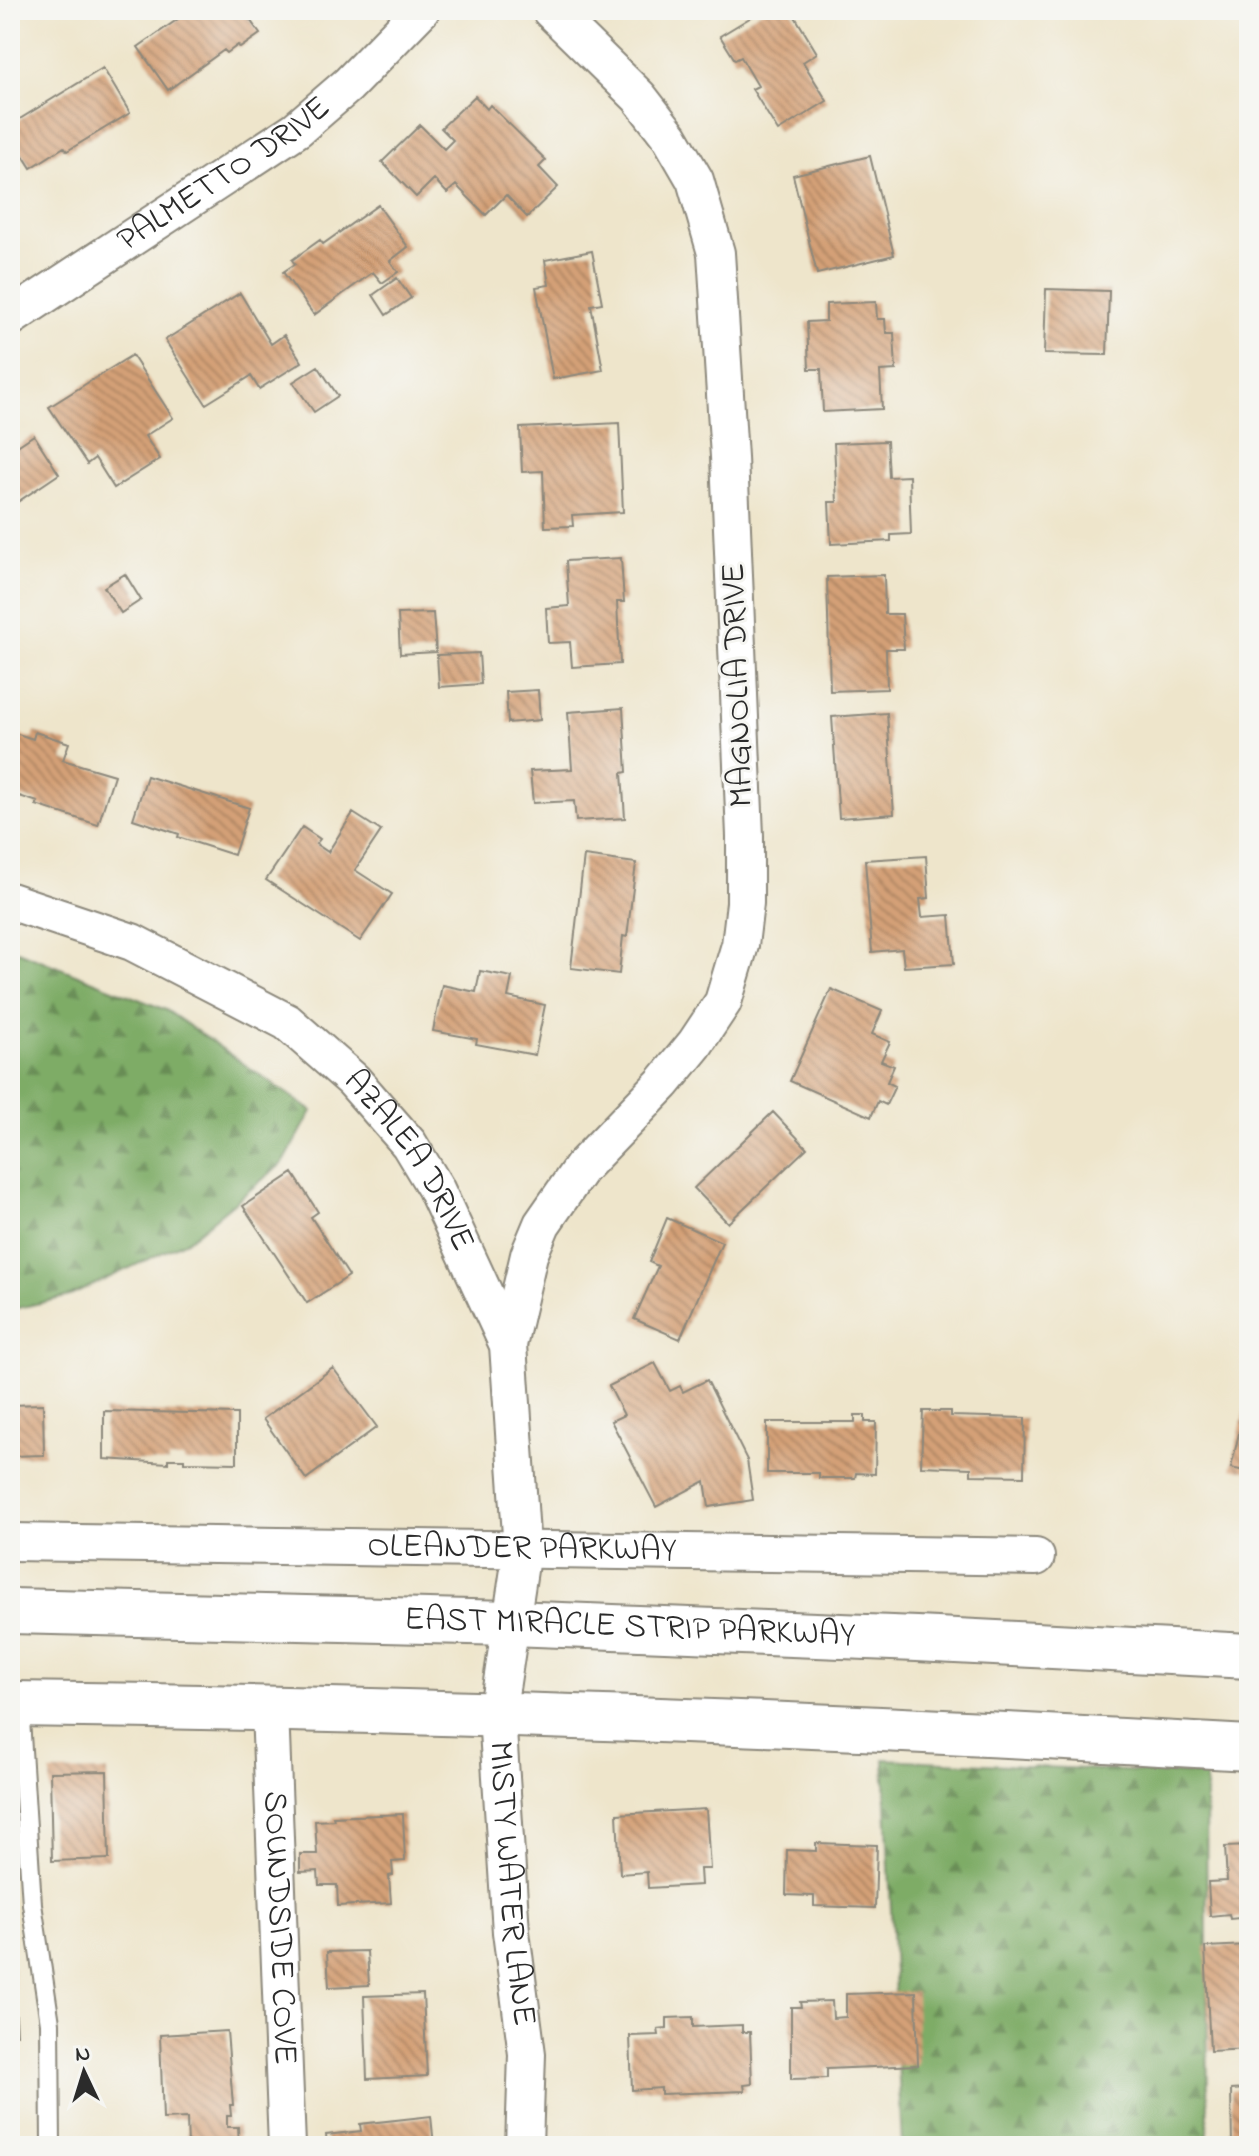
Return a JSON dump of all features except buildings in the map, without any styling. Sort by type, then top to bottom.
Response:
[{"type":"highway","name":"EAST MIRACLE STRIP PARKWAY","points":[[10,1611],[511,1623],[1249,1656]]},
{"type":"highway","points":[[14,1704],[497,1715],[1249,1748]]},
{"type":"street","name":"PALMETTO DRIVE","points":[[10,318],[297,129],[348,85],[421,10]]},
{"type":"street","name":"MAGNOLIA DRIVE","points":[[508,1345],[529,1255],[542,1224],[581,1168],[663,1083],[695,1044],[723,1002],[740,945],[745,903],[730,473],[716,253],[695,180],[670,137],[639,97],[550,10]]},
{"type":"street","name":"AZALEA DRIVE","points":[[10,901],[132,942],[287,1022],[353,1080],[409,1144],[435,1187],[508,1345],[522,1550],[511,1623]]},
{"type":"street","name":"OLEANDER PARKWAY","points":[[10,1542],[1036,1557]]},
{"type":"street","name":"MISTY WATER LANE","points":[[511,1623],[497,1715],[511,1932],[527,2054],[524,2146]]},
{"type":"street","name":"SOUNDSIDE COVE","points":[[270,1710],[287,2146]]},
{"type":"lane","points":[[14,1704],[32,1904],[50,2023],[51,2146]]},
{"type":"green space","points":[[10,948],[166,1010],[312,1111],[284,1162],[187,1241],[70,1296],[10,1310]]},
{"type":"green space","points":[[884,1759],[1206,1775],[1208,2146],[902,2146]]}]
